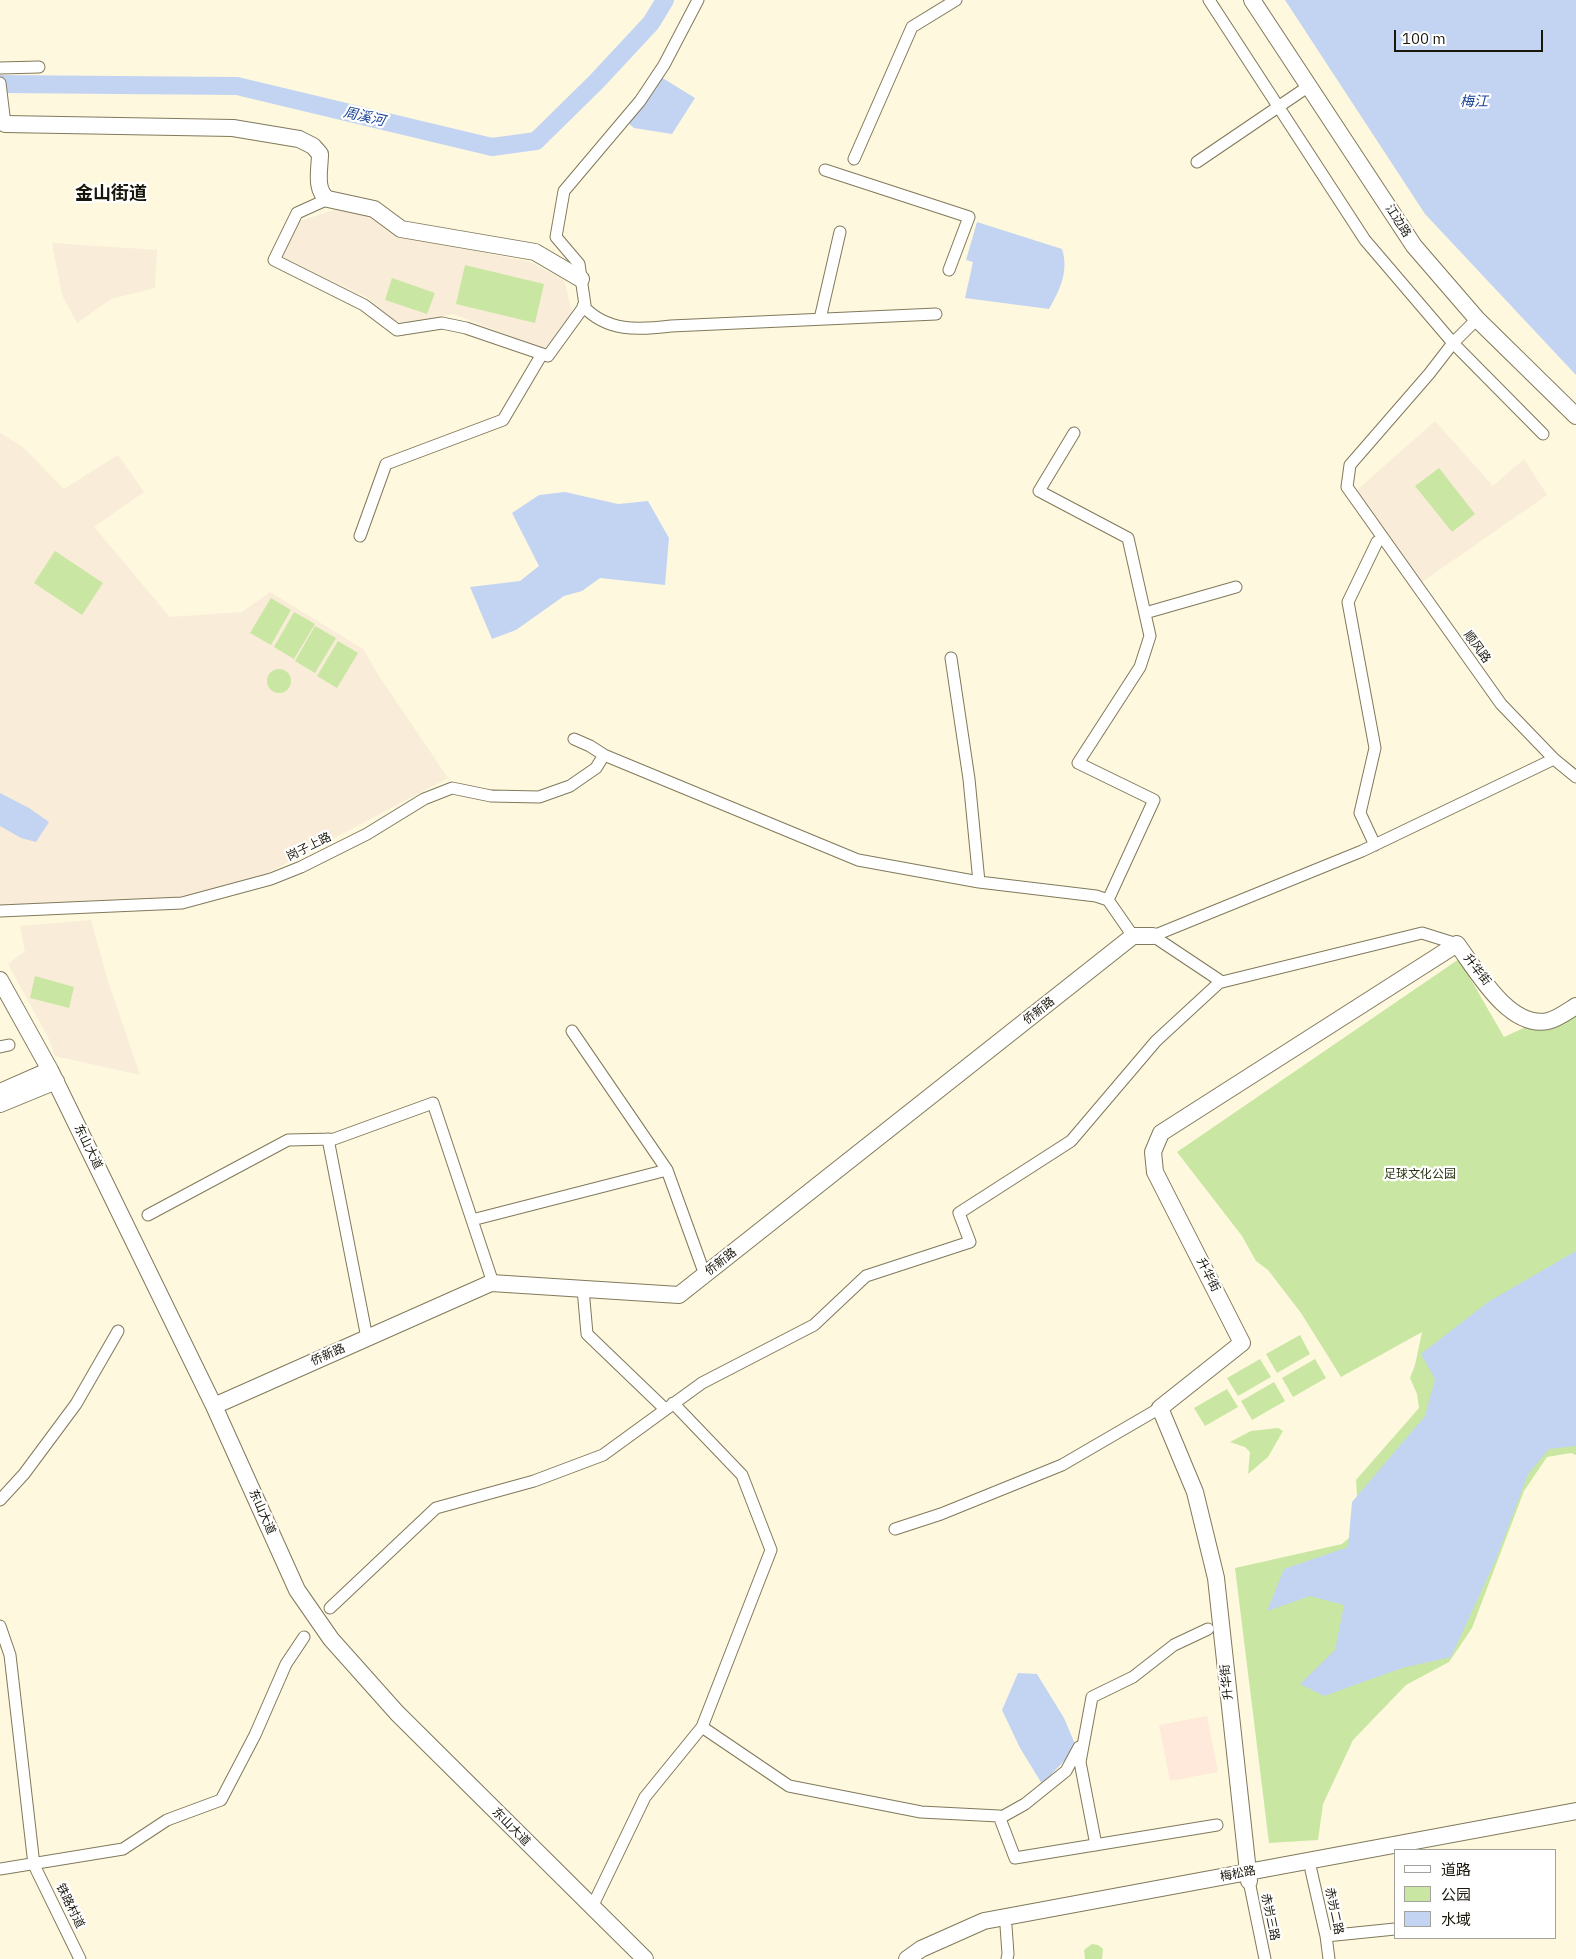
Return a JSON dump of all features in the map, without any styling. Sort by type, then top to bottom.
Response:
[{"type":"main road","name":"江边路","points":[[1252,0],[1414,246],[1477,319],[1576,416]]},
{"type":"main road","name":"江边路","points":[[1264,0],[1416,231],[1483,311],[1576,401]]},
{"type":"main road","points":[[5,124],[233,128],[299,139],[313,146],[320,154],[319,189],[322,196],[328,199],[374,209],[401,229],[535,252],[581,279]]},
{"type":"main road","points":[[1133,936],[1153,936]]},
{"type":"main road","name":"侨新路","points":[[214,1406],[493,1283],[679,1295],[1133,936]]},
{"type":"main road","name":"升华街","points":[[1249,1881],[1216,1578],[1195,1492],[1160,1408],[1242,1343],[1155,1172],[1153,1152],[1161,1133],[1457,944],[1506,1008],[1526,1020],[1548,1021],[1576,1006]]},
{"type":"main road","name":"东山大道","points":[[0,980],[53,1076],[214,1406],[296,1590],[331,1639],[397,1713],[644,1959]]},
{"type":"main road","points":[[0,1092],[53,1076]]},
{"type":"main road","points":[[0,1104],[53,1076]]},
{"type":"main road","name":"梅松路","points":[[907,1959],[921,1949],[984,1921],[1576,1811]]},
{"type":"main road","points":[[1415,1849],[1576,1818]]},
{"type":"main road","name":"梅松路","points":[[920,1959],[988,1929],[1394,1853]]},
{"type":"street","points":[[328,199],[297,213],[274,260],[364,305],[397,330],[442,323],[466,328],[548,356],[585,306],[579,264],[556,237],[564,190],[640,101],[664,66],[698,0]]},
{"type":"street","points":[[854,159],[912,28],[956,0]]},
{"type":"street","points":[[1208,0],[1365,240],[1453,344],[1544,434]]},
{"type":"street","points":[[0,68],[39,67]]},
{"type":"street","points":[[0,82],[5,124]]},
{"type":"street","points":[[1197,162],[1308,86]]},
{"type":"street","points":[[825,170],[968,217],[949,270]]},
{"type":"street","points":[[820,319],[840,232]]},
{"type":"street","points":[[583,306],[599,318],[621,328],[638,330],[671,326],[936,314]]},
{"type":"street","name":"顺风路","points":[[1477,319],[1453,344],[1430,374],[1350,465],[1347,488],[1501,704],[1554,760],[1576,777]]},
{"type":"street","points":[[360,536],[386,464],[503,420],[542,354]]},
{"type":"street","points":[[1074,433],[1039,491],[1128,538],[1150,636],[1140,667],[1078,763],[1154,800],[1108,900]]},
{"type":"street","points":[[1375,845],[1360,813],[1375,748],[1348,602],[1377,542]]},
{"type":"street","points":[[1145,613],[1236,587]]},
{"type":"street","points":[[951,658],[969,779],[979,882]]},
{"type":"street","points":[[574,739],[604,755],[858,860],[979,882],[1096,896],[1108,900],[1133,936]]},
{"type":"street","name":"岗子上路","points":[[0,911],[182,903],[271,879],[301,867],[367,834],[424,799],[452,788],[492,796],[539,797],[570,786],[596,768],[604,755]]},
{"type":"street","points":[[1153,936],[1375,845],[1554,760]]},
{"type":"street","points":[[330,1608],[436,1508],[534,1481],[603,1455],[702,1383],[814,1326],[866,1276],[970,1242],[960,1213],[1072,1141],[1156,1042],[1221,981],[1422,932],[1457,944]]},
{"type":"street","points":[[1153,936],[1221,981]]},
{"type":"street","points":[[572,1031],[667,1170],[705,1275]]},
{"type":"street","points":[[148,1215],[288,1140],[328,1139],[433,1102],[493,1283]]},
{"type":"street","points":[[328,1139],[367,1338]]},
{"type":"street","points":[[472,1220],[667,1170]]},
{"type":"street","points":[[583,1289],[587,1334],[669,1406],[742,1475],[771,1550],[702,1727],[646,1797],[592,1907]]},
{"type":"street","points":[[0,1500],[24,1474],[76,1404],[118,1331]]},
{"type":"street","points":[[895,1529],[941,1514],[1062,1465],[1160,1408]]},
{"type":"street","name":"铁路村道","points":[[0,1626],[10,1655],[34,1865],[80,1959]]},
{"type":"street","points":[[1096,1845],[1080,1762],[1092,1697],[1133,1677],[1174,1645],[1208,1630]]},
{"type":"street","points":[[0,1869],[34,1865],[123,1849],[166,1820],[220,1800],[252,1743],[286,1664],[304,1637]]},
{"type":"street","points":[[702,1727],[789,1786],[921,1812],[999,1816],[1016,1858],[1217,1825]]},
{"type":"street","points":[[1000,1818],[1026,1804],[1066,1771],[1084,1738]]},
{"type":"street","name":"赤岃二路","points":[[1311,1870],[1326,1936],[1329,1959]]},
{"type":"street","name":"赤岃三路","points":[[1249,1881],[1265,1959]]},
{"type":"street","points":[[1006,1926],[1007,1959]]},
{"type":"street","points":[[1326,1936],[1394,1929]]},
{"type":"shaded area","points":[[350,205],[367,211],[398,236],[530,262],[564,280],[573,316],[544,349],[453,314],[407,323],[388,320],[368,298],[283,257],[297,222]]},
{"type":"shaded area","points":[[52,243],[157,250],[155,288],[111,299],[77,323],[62,295]]},
{"type":"shaded area","points":[[1435,421],[1493,486],[1524,459],[1547,495],[1422,582],[1356,491]]},
{"type":"shaded area","points":[[0,433],[23,447],[64,489],[118,455],[144,492],[94,527],[170,617],[242,612],[270,592],[363,649],[448,778],[262,876],[187,897],[0,907]]},
{"type":"shaded area","points":[[91,920],[107,978],[140,1075],[55,1056],[48,1037],[8,964],[25,951],[20,926]]},
{"type":"shaded area","points":[[1207,1716],[1218,1772],[1170,1781],[1159,1725]]},
{"type":"green space","points":[[465,265],[544,284],[535,323],[456,304]]},
{"type":"green space","points":[[392,278],[435,293],[427,314],[385,300]]},
{"type":"green space","points":[[1439,468],[1475,514],[1452,532],[1415,486]]},
{"type":"green space","points":[[55,551],[103,583],[82,615],[34,583]]},
{"type":"green space","points":[[271,598],[291,610],[271,645],[250,633]]},
{"type":"green space","points":[[294,612],[315,624],[294,659],[274,647]]},
{"type":"green space","points":[[315,626],[336,638],[315,673],[295,661]]},
{"type":"green space","points":[[338,641],[358,653],[337,688],[317,676]]},
{"type":"green space","points":[[279,669],[288,672],[291,681],[288,690],[279,693],[270,690],[267,681],[270,672]]},
{"type":"green space","name":"足球文化公园","points":[[1459,959],[1504,1037],[1576,1004],[1576,1455],[1571,1453],[1547,1457],[1524,1491],[1472,1628],[1449,1662],[1406,1685],[1353,1740],[1323,1804],[1318,1840],[1269,1843],[1235,1568],[1342,1544],[1359,1529],[1356,1480],[1419,1408],[1417,1394],[1410,1378],[1415,1365],[1422,1332],[1341,1377],[1301,1313],[1268,1270],[1256,1261],[1242,1236],[1177,1152]]},
{"type":"green space","points":[[35,976],[74,987],[69,1008],[30,998]]},
{"type":"green space","points":[[1300,1335],[1310,1354],[1277,1373],[1266,1354]]},
{"type":"green space","points":[[1260,1359],[1271,1377],[1238,1396],[1227,1378]]},
{"type":"green space","points":[[1315,1359],[1326,1378],[1293,1397],[1282,1378]]},
{"type":"green space","points":[[1274,1382],[1285,1401],[1252,1420],[1241,1401]]},
{"type":"green space","points":[[1227,1389],[1238,1407],[1205,1426],[1194,1408]]},
{"type":"green space","points":[[1278,1428],[1283,1431],[1268,1457],[1248,1474],[1250,1452],[1245,1447],[1230,1442],[1251,1431]]},
{"type":"green space","points":[[1092,1944],[1098,1945],[1103,1949],[1102,1959],[1085,1959],[1084,1950]]},
{"type":"water","name":"梅江","points":[[1285,0],[1576,0],[1576,375],[1425,214]]},
{"type":"water","points":[[661,77],[695,98],[672,134],[634,128],[628,123]]},
{"type":"water","points":[[977,222],[1062,249],[1064,273],[1057,295],[1049,309],[965,298],[973,262],[966,260]]},
{"type":"water","points":[[565,492],[618,504],[648,501],[669,538],[665,585],[600,578],[582,591],[564,596],[516,630],[492,639],[470,587],[520,581],[539,566],[512,513],[539,495]]},
{"type":"water","points":[[0,793],[29,808],[49,822],[36,842],[21,838],[0,826]]},
{"type":"water","points":[[1576,1251],[1576,1446],[1549,1449],[1528,1474],[1496,1559],[1451,1657],[1402,1668],[1324,1696],[1300,1684],[1335,1650],[1344,1605],[1310,1596],[1267,1611],[1284,1569],[1348,1547],[1352,1502],[1425,1416],[1435,1379],[1421,1354],[1488,1302]]},
{"type":"water","points":[[1018,1673],[1037,1674],[1064,1718],[1075,1744],[1066,1759],[1042,1784],[1020,1748],[1002,1710]]},
{"type":"waterway","name":"周溪河","points":[[0,84],[237,86],[492,147],[536,141],[596,82],[651,23],[665,0]]},
{"type":"district","name":"金山街道","points":[[111,194]]}]
